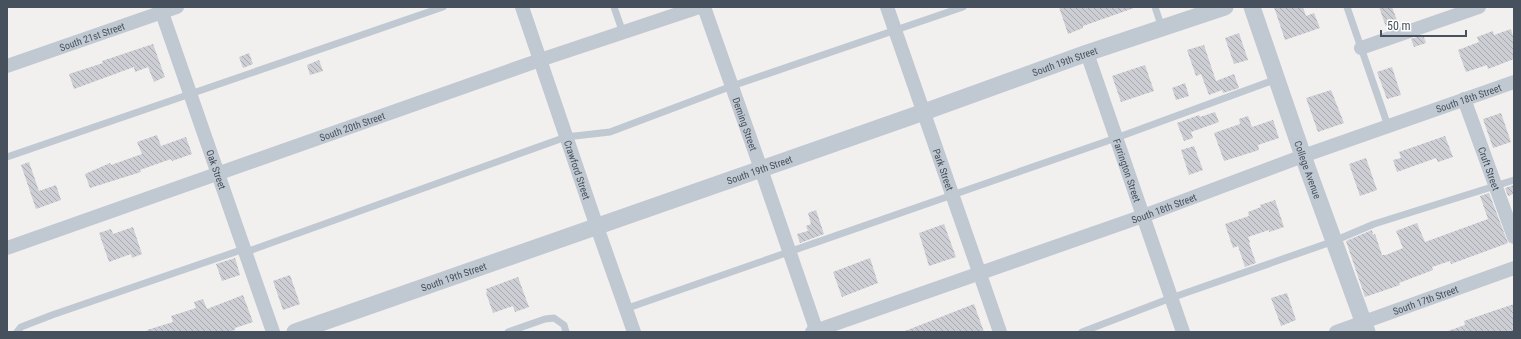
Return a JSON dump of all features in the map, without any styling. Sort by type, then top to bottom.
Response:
[{"type":"street","name":"South 21st Street","points":[[7,66],[161,10],[176,7]]},
{"type":"street","name":"Crawford Street","points":[[522,7],[596,227],[634,332]]},
{"type":"street","name":"South 20th Street","points":[[7,248],[540,60],[699,7]]},
{"type":"street","name":"Deming Street","points":[[704,7],[761,168],[815,332]]},
{"type":"street","name":"Park Street","points":[[887,7],[1000,332]]},
{"type":"street","name":"South 19th Street","points":[[295,332],[924,112],[1087,53],[1225,7]]},
{"type":"street","name":"College Avenue","points":[[1252,7],[1303,156],[1365,327]]},
{"type":"street","points":[[1361,48],[1479,7]]},
{"type":"street","name":"Oak Street","points":[[161,10],[273,332]]},
{"type":"street","name":"Farrington Street","points":[[1087,53],[1183,332]]},
{"type":"street","name":"South 18th Street","points":[[815,332],[1143,216],[1303,156],[1514,82]]},
{"type":"street","name":"Cruft Street","points":[[1464,99],[1514,237]]},
{"type":"street","name":"South 17th Street","points":[[1336,332],[1365,327],[1514,268]]},
{"type":"lane","points":[[7,157],[191,94],[430,9],[444,7]]},
{"type":"lane","points":[[614,7],[623,33]]},
{"type":"lane","points":[[17,332],[21,327],[52,315],[245,251],[566,137],[610,132],[732,86],[962,7]]},
{"type":"lane","points":[[1154,7],[1162,28]]},
{"type":"lane","points":[[1347,7],[1388,126]]},
{"type":"lane","points":[[626,309],[1116,138],[1277,79]]},
{"type":"lane","points":[[1082,332],[1171,298],[1334,241],[1374,224],[1496,187],[1514,180]]},
{"type":"lane","points":[[508,332],[545,319],[554,318],[564,325],[566,332]]},
{"type":"building","points":[[1059,7],[1134,8],[1083,26],[1083,28],[1068,34]]},
{"type":"building","points":[[1274,7],[1303,7],[1306,16],[1314,13],[1320,28],[1285,40]]},
{"type":"building","points":[[1379,7],[1392,7],[1398,23],[1386,27]]},
{"type":"building","points":[[1511,29],[1514,39],[1514,59],[1488,69],[1487,65],[1466,72],[1458,50],[1479,42],[1477,37],[1493,31],[1494,35]]},
{"type":"building","points":[[1239,33],[1248,60],[1234,64],[1225,38]]},
{"type":"building","points":[[1423,35],[1426,43],[1414,47],[1411,39]]},
{"type":"building","points":[[153,44],[165,77],[154,82],[148,67],[135,72],[134,67],[74,89],[69,74]]},
{"type":"building","points":[[1204,45],[1216,81],[1234,74],[1239,88],[1223,93],[1222,90],[1209,95],[1201,74],[1196,76],[1187,50]]},
{"type":"building","points":[[249,53],[253,64],[243,68],[239,57]]},
{"type":"building","points":[[319,60],[323,71],[310,75],[307,65]]},
{"type":"building","points":[[1145,65],[1154,91],[1121,102],[1112,76]]},
{"type":"building","points":[[1392,67],[1401,95],[1387,99],[1377,72]]},
{"type":"building","points":[[1185,83],[1189,96],[1176,100],[1172,88]]},
{"type":"building","points":[[1331,90],[1344,123],[1318,132],[1306,98]]},
{"type":"building","points":[[1215,112],[1219,122],[1191,132],[1193,138],[1184,141],[1177,123],[1199,115],[1200,117]]},
{"type":"building","points":[[1501,113],[1511,142],[1493,148],[1483,119]]},
{"type":"building","points":[[1248,116],[1252,127],[1273,120],[1279,138],[1258,145],[1259,150],[1224,161],[1214,133],[1240,124],[1239,119]]},
{"type":"building","points":[[157,135],[161,146],[186,137],[192,154],[172,161],[171,159],[140,170],[141,172],[90,188],[85,174],[110,163],[111,165],[142,154],[137,142]]},
{"type":"building","points":[[1445,136],[1453,157],[1438,162],[1436,158],[1397,172],[1393,160],[1401,158],[1399,152]]},
{"type":"building","points":[[1194,146],[1203,170],[1189,175],[1181,150]]},
{"type":"building","points":[[1366,158],[1377,190],[1360,196],[1349,164]]},
{"type":"building","points":[[29,162],[39,191],[56,185],[61,200],[36,209],[21,165]]},
{"type":"building","points":[[1514,185],[1514,194],[1508,196],[1505,188]]},
{"type":"building","points":[[1489,193],[1508,243],[1451,264],[1450,261],[1432,267],[1433,270],[1399,283],[1400,285],[1365,297],[1346,241],[1372,230],[1373,235],[1375,234],[1382,255],[1386,255],[1403,248],[1396,231],[1417,223],[1425,242],[1488,219],[1480,196]]},
{"type":"building","points":[[1275,200],[1284,227],[1248,237],[1256,263],[1245,267],[1238,246],[1233,248],[1225,224],[1249,216],[1248,212],[1261,207],[1260,205]]},
{"type":"building","points":[[816,210],[824,234],[800,243],[797,234],[808,231],[806,226],[811,224],[808,213]]},
{"type":"building","points":[[944,224],[956,257],[929,266],[919,233]]},
{"type":"building","points":[[133,227],[142,254],[132,258],[131,254],[109,262],[99,233],[111,229],[113,234]]},
{"type":"building","points":[[235,258],[240,275],[222,281],[216,264]]},
{"type":"building","points":[[870,258],[878,283],[842,297],[833,272]]},
{"type":"building","points":[[290,275],[300,304],[283,310],[273,281]]},
{"type":"building","points":[[518,277],[529,307],[515,312],[513,306],[493,313],[486,289]]},
{"type":"building","points":[[1287,293],[1296,320],[1281,326],[1271,298]]},
{"type":"building","points":[[243,295],[253,322],[235,328],[235,330],[228,332],[148,332],[147,330],[173,322],[171,316],[196,308],[194,302],[203,299],[207,309]]},
{"type":"building","points":[[974,304],[984,332],[905,332],[905,331]]},
{"type":"building","points":[[1514,304],[1514,332],[1448,332],[1465,325],[1464,321]]}]
